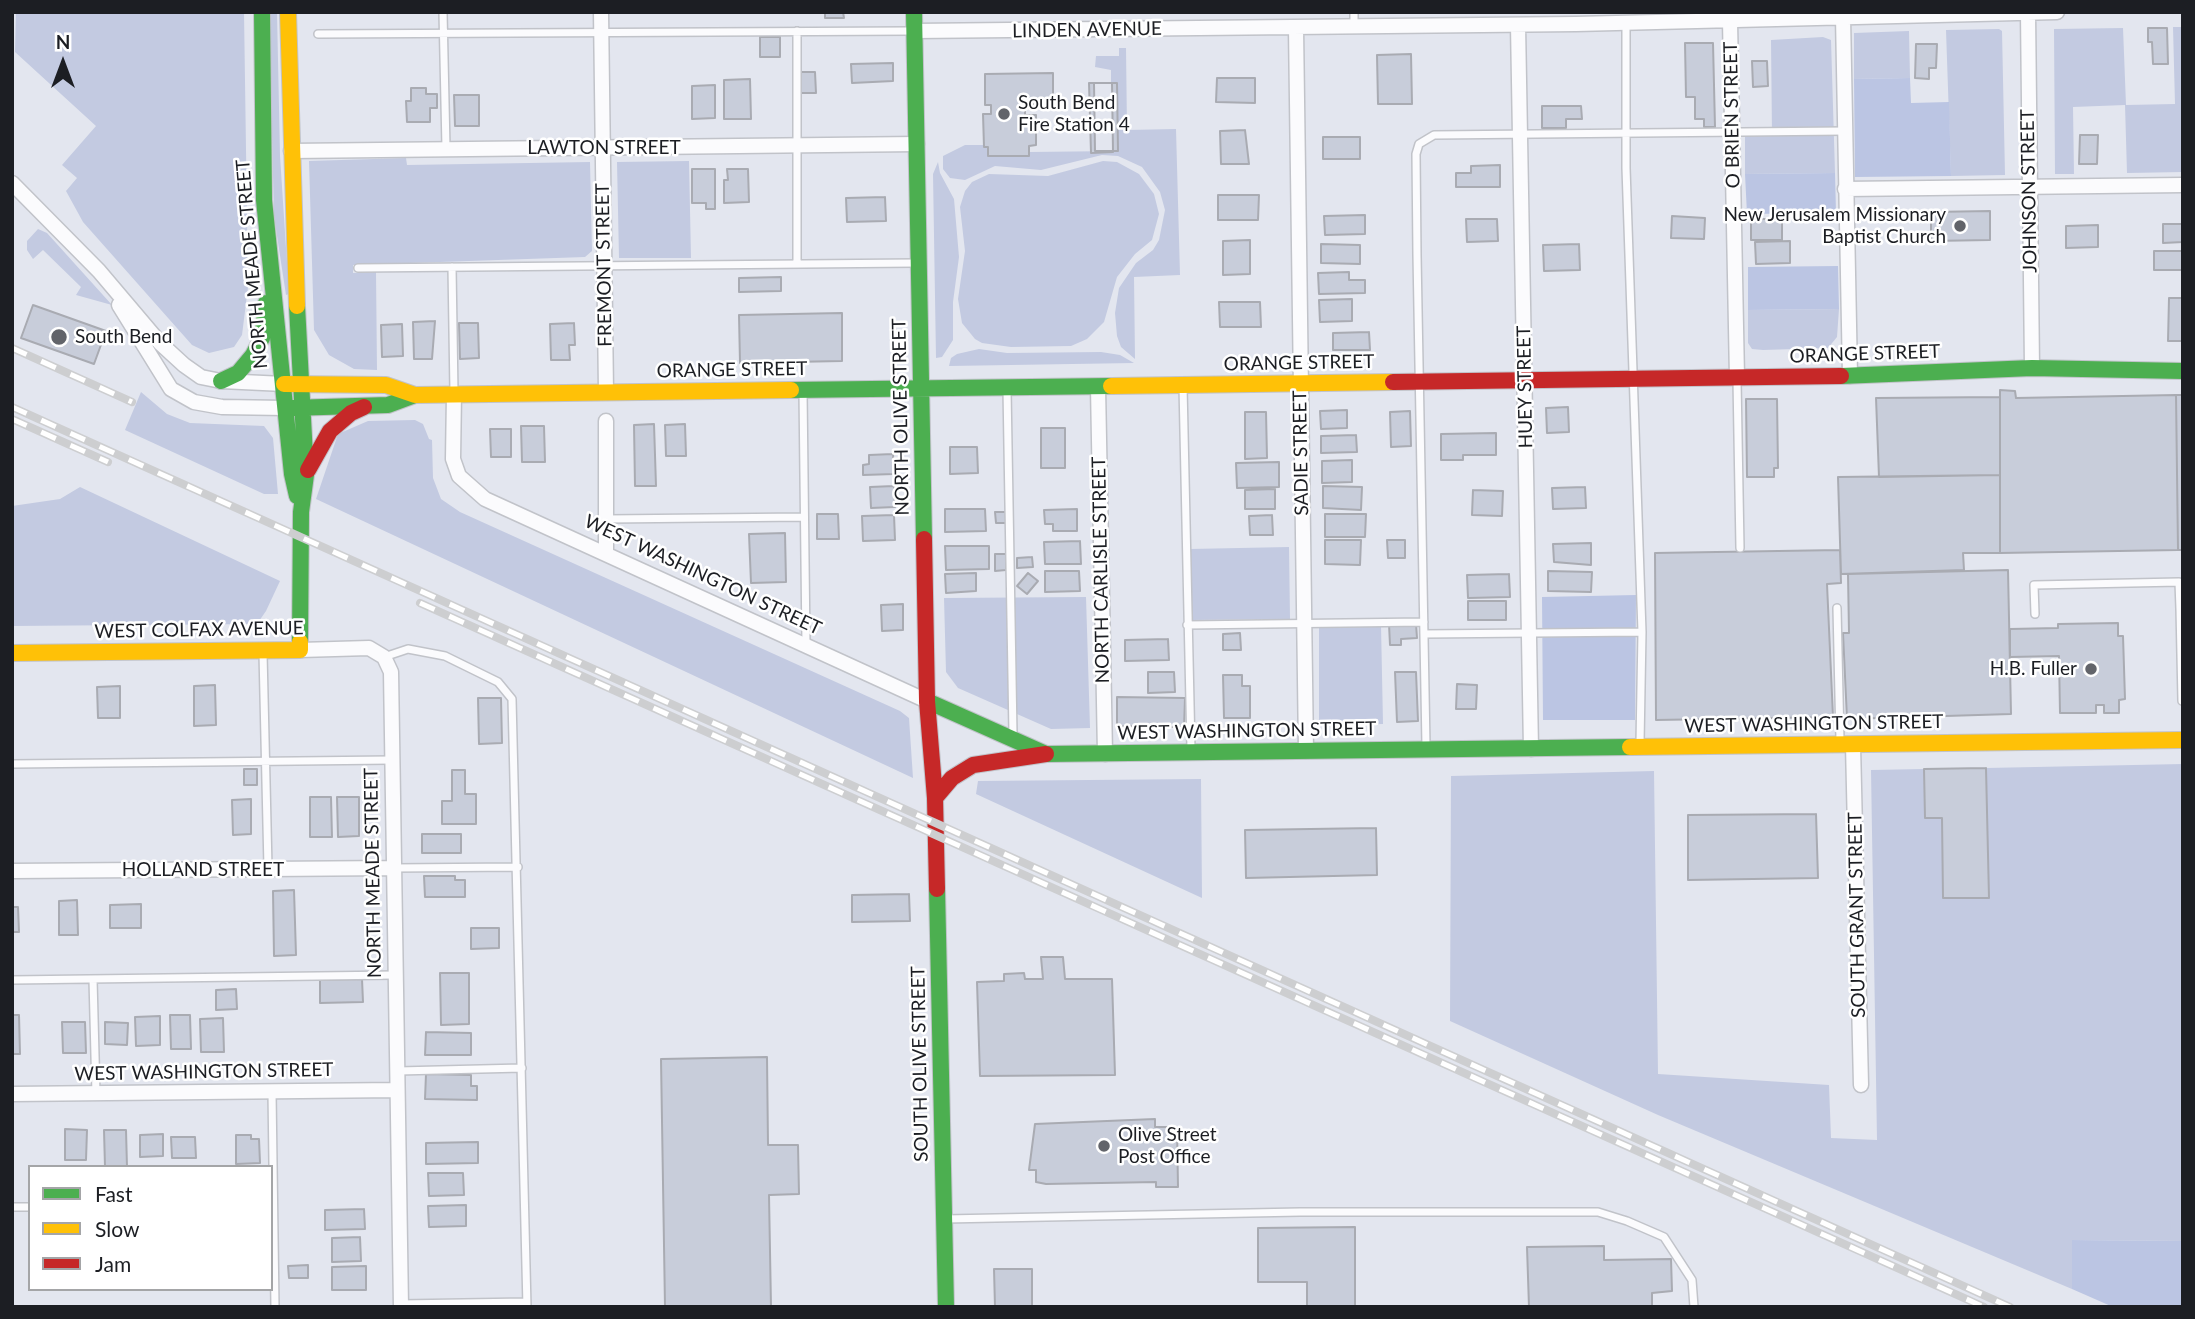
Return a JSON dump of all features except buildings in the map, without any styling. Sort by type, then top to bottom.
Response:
[{"type":"street","name":"NORTH MEADE STREET","points":[[262,12],[264,200],[292,474],[301,512]]},
{"type":"street","name":"NORTH MEADE STREET","points":[[288,12],[291,151],[306,475],[301,512],[300,650]]},
{"type":"street","name":"FREMONT STREET","points":[[601,12],[606,392]]},
{"type":"street","name":"NORTH OLIVE STREET","points":[[914,12],[927,701],[935,821]]},
{"type":"street","name":"LINDEN AVENUE","points":[[915,31],[1296,28],[1354,20],[1449,19],[1518,25],[1576,18],[1626,23],[1704,17],[1730,21],[1838,15],[2057,12]]},
{"type":"street","name":"JOHNSON STREET","points":[[2028,13],[2032,368]]},
{"type":"street","points":[[1838,15],[1845,131],[1850,376]]},
{"type":"street","name":"O BRIEN STREET","points":[[1730,21],[1737,378]]},
{"type":"street","name":"HUEY STREET","points":[[1518,25],[1531,749]]},
{"type":"street","name":"SADIE STREET","points":[[1296,28],[1306,751]]},
{"type":"street","name":"LAWTON STREET","points":[[291,151],[917,144]]},
{"type":"street","points":[[12,183],[99,271],[184,366],[201,377],[220,381],[284,384]]},
{"type":"street","points":[[1845,189],[2183,185]]},
{"type":"street","points":[[220,381],[237,373],[253,355],[262,338],[270,270]]},
{"type":"street","points":[[99,271],[171,389],[194,402],[222,407],[285,408]]},
{"type":"street","name":"ORANGE STREET","points":[[284,384],[386,385],[415,394],[454,394],[1737,378],[2032,368],[2183,371]]},
{"type":"street","name":"NORTH CARLISLE STREET","points":[[1098,387],[1105,754]]},
{"type":"street","name":"ORANGE STREET","points":[[285,408],[388,405],[415,394]]},
{"type":"street","name":"WEST WASHINGTON STREET","points":[[454,394],[453,459],[459,476],[485,499],[1046,754],[2183,740]]},
{"type":"street","name":"ORANGE STREET","points":[[306,475],[326,436],[338,422],[367,406]]},
{"type":"street","points":[[606,421],[606,553]]},
{"type":"street","name":"WEST COLFAX AVENUE","points":[[12,653],[369,648],[384,657]]},
{"type":"street","name":"NORTH MEADE STREET","points":[[384,657],[391,672],[401,1306]]},
{"type":"street","name":"SOUTH GRANT STREET","points":[[1847,744],[1861,1085]]},
{"type":"street","points":[[935,798],[952,778],[973,765],[1046,754]]},
{"type":"street","name":"SOUTH OLIVE STREET","points":[[935,821],[946,1307]]},
{"type":"street","name":"HOLLAND STREET","points":[[12,871],[394,868]]},
{"type":"street","name":"WEST WASHINGTON STREET","points":[[12,1094],[397,1090]]},
{"type":"lane","points":[[443,12],[446,148]]},
{"type":"lane","points":[[1626,23],[1626,168],[1642,632],[1640,747]]},
{"type":"lane","points":[[797,31],[797,264]]},
{"type":"lane","points":[[318,34],[915,31]]},
{"type":"lane","points":[[1426,750],[1422,382],[1417,243],[1416,154],[1419,145],[1434,135],[1845,131]]},
{"type":"lane","points":[[358,268],[919,263]]},
{"type":"lane","points":[[452,267],[454,394]]},
{"type":"lane","points":[[1737,378],[1740,548]]},
{"type":"lane","points":[[1183,386],[1191,753]]},
{"type":"lane","points":[[1007,388],[1013,760]]},
{"type":"lane","points":[[803,390],[806,646]]},
{"type":"lane","points":[[608,519],[803,517]]},
{"type":"lane","points":[[2035,614],[2034,585],[2179,582],[2182,701]]},
{"type":"lane","points":[[1837,608],[1847,744]]},
{"type":"lane","points":[[1187,625],[1424,622]]},
{"type":"lane","points":[[1424,634],[1642,632]]},
{"type":"lane","points":[[384,657],[408,649],[445,656],[498,682],[512,699],[517,866],[526,1305],[401,1306]]},
{"type":"lane","points":[[263,651],[268,869]]},
{"type":"lane","points":[[12,764],[392,760]]},
{"type":"lane","points":[[394,868],[517,866]]},
{"type":"lane","points":[[12,980],[395,975]]},
{"type":"lane","points":[[93,979],[96,1094]]},
{"type":"lane","points":[[397,1071],[522,1068]]},
{"type":"lane","points":[[272,1092],[273,1165]]},
{"type":"lane","points":[[273,1204],[275,1307]]},
{"type":"lane","points":[[944,1219],[1300,1212],[1598,1212],[1664,1237],[1692,1280],[1694,1307]]},
{"type":"shaded area","points":[[16,12],[244,12],[248,287],[242,335],[234,347],[209,353],[192,345],[83,222],[66,191],[77,178],[62,165],[96,126],[15,52]]},
{"type":"shaded area","points":[[269,12],[277,12],[280,156],[289,294],[286,295],[274,216]]},
{"type":"shaded area","points":[[2173,27],[2183,27],[2183,172],[2127,173],[2125,105],[2073,107],[2074,174],[2055,174],[2054,29],[2123,28],[2126,105],[2175,104]]},
{"type":"shaded area","points":[[1946,30],[2002,31],[2005,175],[1951,176]]},
{"type":"shaded area","points":[[1909,31],[1910,78],[1854,79],[1854,33]]},
{"type":"shaded area","points":[[1823,37],[1831,40],[1835,173],[1745,174],[1745,136],[1772,135],[1771,40]]},
{"type":"shaded area","points":[[1119,48],[1126,48],[1127,130],[1176,129],[1180,275],[1134,277],[1135,359],[1121,347],[1117,336],[1115,313],[1119,288],[1136,263],[1153,250],[1159,240],[1165,210],[1160,192],[1142,167],[1118,156],[1102,155],[1041,170],[995,166],[965,180],[950,178],[943,169],[943,156],[965,145],[984,145],[988,147],[989,156],[1029,156],[1029,152],[1118,151],[1117,83],[1111,83],[1111,70],[1095,67],[1096,56],[1119,56]]},
{"type":"shaded area","points":[[1910,78],[1911,103],[1949,102],[1951,176],[1855,177],[1854,79]]},
{"type":"shaded area","points":[[406,158],[407,165],[590,162],[592,251],[585,257],[353,265],[353,273],[376,272],[377,370],[354,369],[329,355],[314,330],[309,161]]},
{"type":"shaded area","points":[[689,161],[691,258],[619,258],[617,162]]},
{"type":"shaded area","points":[[1103,161],[1117,162],[1139,174],[1154,194],[1159,214],[1152,240],[1135,254],[1117,277],[1104,322],[1087,339],[1071,346],[1011,347],[982,343],[975,339],[962,323],[958,299],[965,251],[960,207],[965,191],[972,182],[989,174],[1048,176]]},
{"type":"shaded area","points":[[938,162],[940,173],[954,199],[959,257],[953,302],[953,340],[942,357],[936,358],[933,174]]},
{"type":"shaded area","points":[[1835,173],[1836,213],[1747,214],[1745,174]]},
{"type":"shaded area","points":[[38,229],[47,233],[112,305],[76,295],[81,287],[43,250],[33,259],[27,250],[27,241]]},
{"type":"shaded area","points":[[1838,266],[1839,309],[1748,310],[1748,267]]},
{"type":"shaded area","points":[[1839,309],[1837,337],[1828,348],[1763,350],[1752,349],[1748,343],[1748,310]]},
{"type":"shaded area","points":[[979,349],[1007,353],[1101,352],[1120,355],[1134,363],[949,366],[951,358],[957,354]]},
{"type":"shaded area","points":[[141,392],[167,414],[190,423],[264,426],[273,438],[278,494],[264,494],[125,430]]},
{"type":"shaded area","points":[[415,420],[423,424],[429,439],[432,440],[433,478],[441,499],[460,512],[900,711],[909,718],[913,778],[316,499],[338,434],[368,421]]},
{"type":"shaded area","points":[[80,487],[280,581],[257,624],[12,626],[12,506],[60,499]]},
{"type":"shaded area","points":[[1289,547],[1290,619],[1191,620],[1190,549]]},
{"type":"shaded area","points":[[1636,595],[1635,720],[1543,720],[1542,597]]},
{"type":"shaded area","points":[[1086,597],[1090,728],[1051,729],[958,688],[946,672],[944,598]]},
{"type":"shaded area","points":[[1381,625],[1383,724],[1319,725],[1319,626]]},
{"type":"shaded area","points":[[2183,764],[2183,1241],[2072,1240],[2072,1289],[1658,1115],[1450,1021],[1451,776],[1654,771],[1658,1074],[1829,1085],[1831,1138],[1877,1140],[1871,770],[1924,769],[1925,818],[1942,818],[1944,898],[1988,898],[1986,768]]},
{"type":"shaded area","points":[[1201,779],[1202,898],[976,794],[978,781]]},
{"type":"shaded area","points":[[2072,1240],[2183,1241],[2183,1307],[2113,1307],[2072,1289]]},
{"type":"railway","points":[[12,348],[132,402]]},
{"type":"railway","points":[[12,407],[2010,1307]]},
{"type":"railway","points":[[12,419],[108,462]]},
{"type":"railway","points":[[420,603],[1984,1307]]},
{"type":"traffic: fast","points":[[262,12],[264,200],[292,474],[297,496]]},
{"type":"traffic: fast","points":[[914,12],[924,539]]},
{"type":"traffic: fast","points":[[221,381],[238,373],[253,355],[262,338],[266,303]]},
{"type":"traffic: fast","points":[[297,306],[306,475],[301,512],[300,642]]},
{"type":"traffic: fast","points":[[1841,376],[2032,368],[2183,371]]},
{"type":"traffic: fast","points":[[791,390],[1111,386]]},
{"type":"traffic: fast","points":[[291,408],[388,405],[415,395]]},
{"type":"traffic: fast","points":[[927,701],[1046,754],[1630,747]]},
{"type":"traffic: fast","points":[[937,889],[946,1307]]},
{"type":"traffic: slow","points":[[288,12],[297,306]]},
{"type":"traffic: slow","points":[[1111,386],[1393,382]]},
{"type":"traffic: slow","points":[[284,384],[386,385],[415,395],[791,390]]},
{"type":"traffic: slow","points":[[12,653],[300,650],[300,642]]},
{"type":"traffic: slow","points":[[1630,747],[2183,740]]},
{"type":"traffic: jam","points":[[1393,382],[1841,376]]},
{"type":"traffic: jam","points":[[308,470],[330,431],[351,413],[364,407]]},
{"type":"traffic: jam","points":[[924,539],[927,701],[935,798],[937,889]]},
{"type":"traffic: jam","points":[[935,798],[952,778],[973,765],[1046,754]]},
{"type":"place","name":"South Bend Fire Station 4","points":[[1004,114]]},
{"type":"place","name":"New Jerusalem Missionary Baptist Church","points":[[1960,226]]},
{"type":"place","name":"South Bend","points":[[59,337]]},
{"type":"place","name":"H.B. Fuller","points":[[2091,669]]},
{"type":"place","name":"Olive Street Post Office","points":[[1104,1146]]}]
